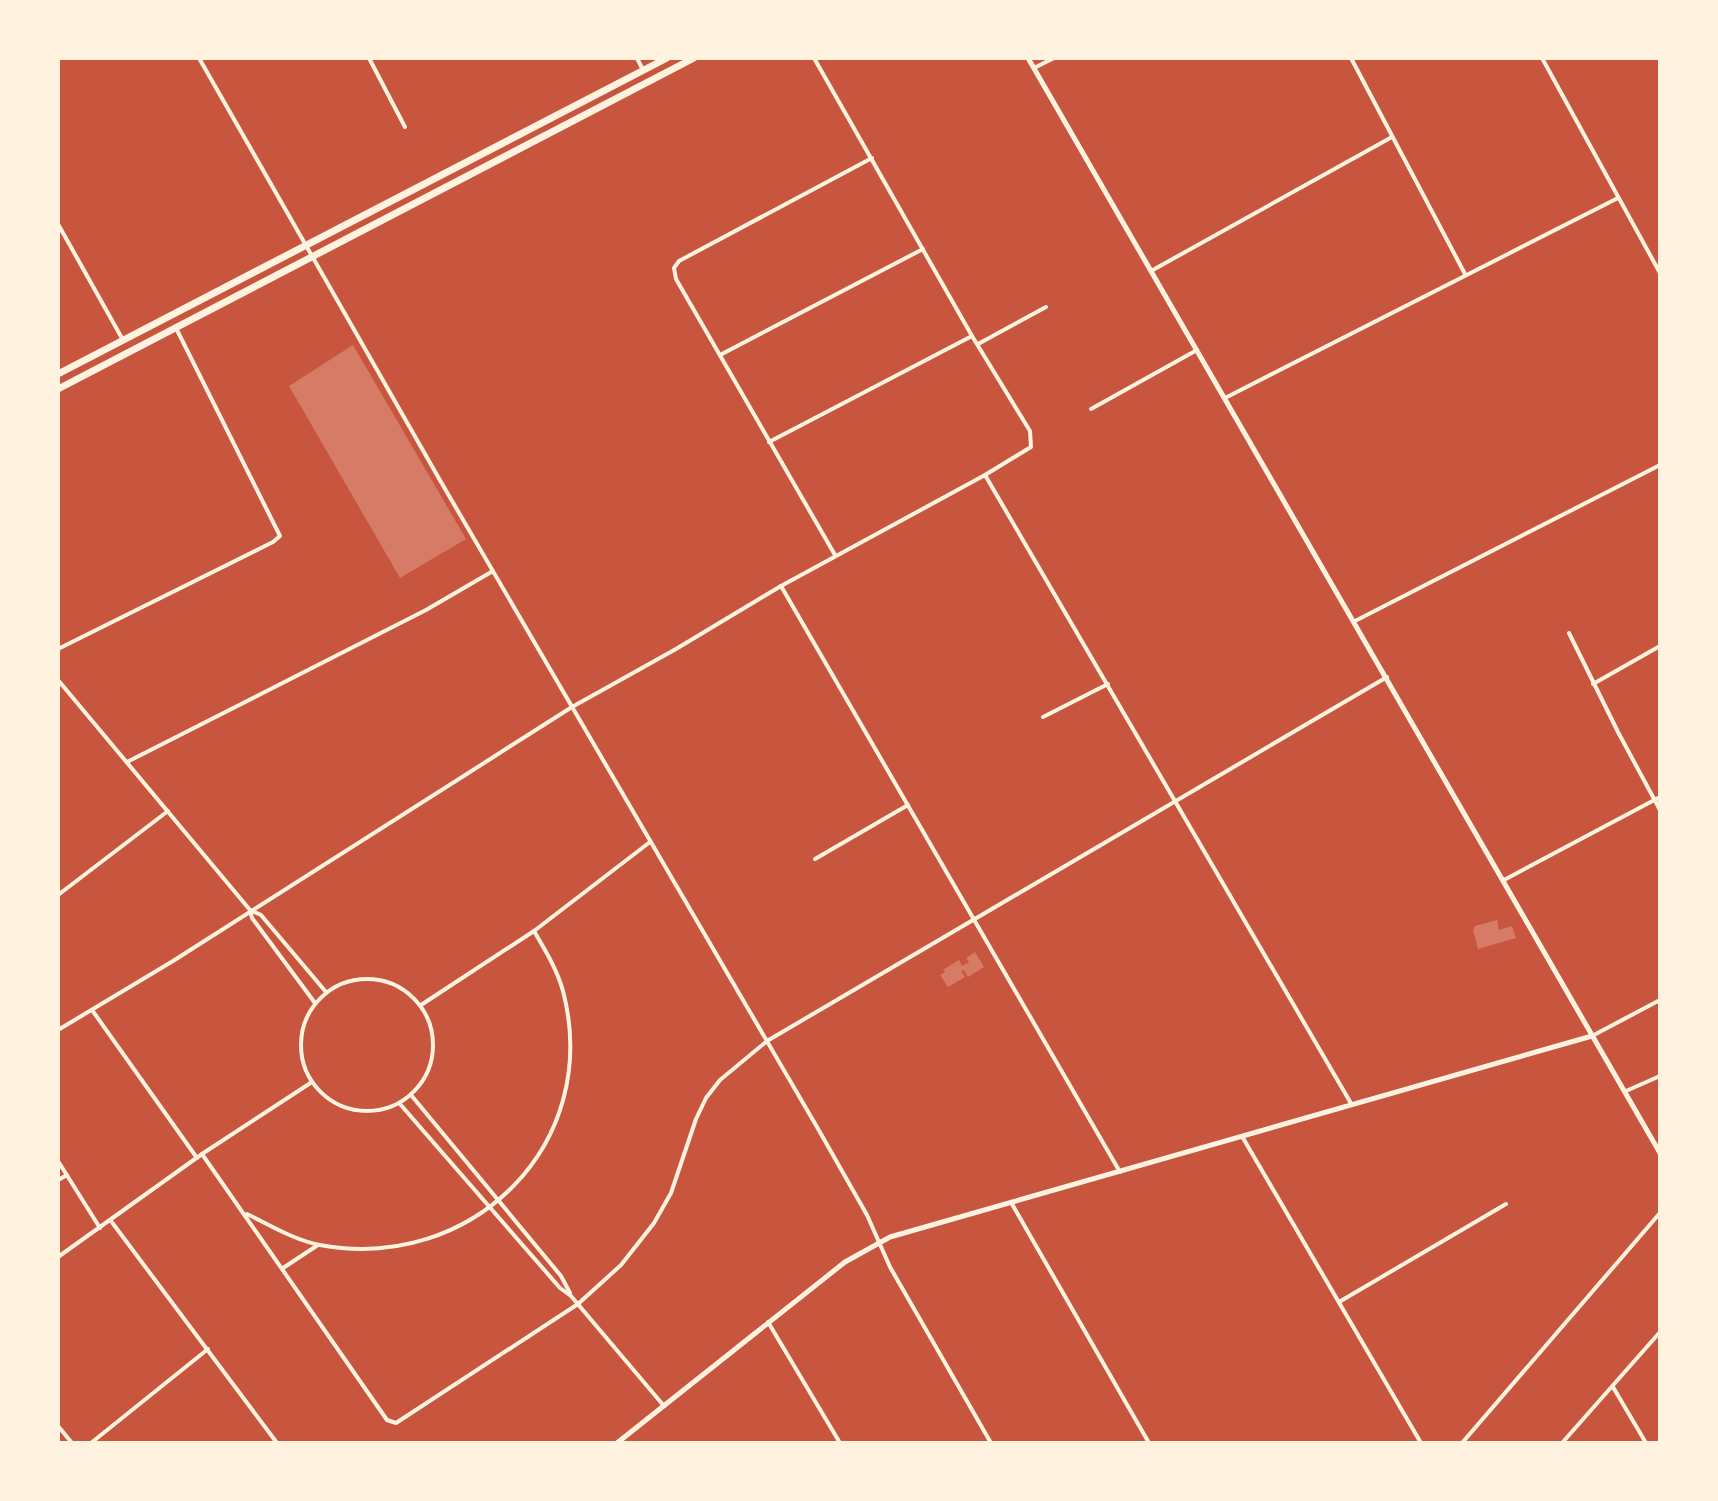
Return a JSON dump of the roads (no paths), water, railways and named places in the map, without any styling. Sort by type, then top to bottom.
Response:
[{"type":"main road","points":[[58,374],[667,58]]},
{"type":"main road","points":[[58,389],[694,58]]},
{"type":"street","points":[[199,58],[860,1201],[878,1242],[991,1443]]},
{"type":"street","points":[[369,58],[405,127]]},
{"type":"street","points":[[637,58],[643,70]]},
{"type":"street","points":[[58,1030],[572,707],[835,555],[1031,447],[1030,431],[972,336],[814,58]]},
{"type":"street","points":[[1028,58],[1660,1153]]},
{"type":"street","points":[[1034,68],[1054,58]]},
{"type":"street","points":[[1351,58],[1465,274]]},
{"type":"street","points":[[1542,58],[1660,273]]},
{"type":"street","points":[[1151,271],[1392,137]]},
{"type":"street","points":[[835,555],[674,273],[675,265],[872,158]]},
{"type":"street","points":[[1225,398],[1618,198]]},
{"type":"street","points":[[58,224],[123,340]]},
{"type":"street","points":[[720,355],[924,249]]},
{"type":"street","points":[[977,344],[1046,307]]},
{"type":"street","points":[[58,649],[279,538],[176,328]]},
{"type":"street","points":[[769,442],[972,336]]},
{"type":"street","points":[[1091,409],[1197,350]]},
{"type":"street","points":[[1355,621],[1660,465]]},
{"type":"street","points":[[985,475],[1353,1107]]},
{"type":"street","points":[[127,762],[426,610],[494,571]]},
{"type":"street","points":[[781,586],[1120,1172]]},
{"type":"street","points":[[1569,633],[1660,810]]},
{"type":"street","points":[[1593,684],[1660,646]]},
{"type":"street","points":[[202,1154],[387,1420],[396,1423],[578,1304],[621,1265],[654,1223],[671,1193],[706,1098],[720,1080],[767,1041],[1387,677]]},
{"type":"street","points":[[58,680],[326,992]]},
{"type":"street","points":[[1043,717],[1108,684]]},
{"type":"street","points":[[1504,880],[1660,797]]},
{"type":"street","points":[[815,859],[908,805]]},
{"type":"street","points":[[58,895],[168,811]]},
{"type":"street","points":[[421,1005],[534,931],[650,842]]},
{"type":"street","points":[[252,909],[252,918],[315,1003]]},
{"type":"street","points":[[245,1213],[319,1244],[371,1249],[417,1243],[441,1235],[500,1200],[534,1162],[549,1139],[560,1112],[568,1076],[570,1048],[563,991],[554,966],[534,931]]},
{"type":"street","points":[[368,979],[390,982],[421,1005],[432,1033],[432,1056],[424,1079],[399,1104],[370,1111],[343,1107],[327,1098],[312,1082],[301,1053],[301,1035],[306,1018],[326,992],[346,981],[368,979]]},
{"type":"street","points":[[617,1443],[845,1262],[878,1242],[1592,1036],[1660,1000]]},
{"type":"street","points":[[92,1010],[197,1158]]},
{"type":"street","points":[[1626,1091],[1660,1076]]},
{"type":"street","points":[[58,1257],[202,1154],[312,1082]]},
{"type":"street","points":[[411,1094],[561,1276],[571,1296]]},
{"type":"street","points":[[399,1104],[560,1288],[571,1296],[664,1406]]},
{"type":"street","points":[[1243,1138],[1421,1443]]},
{"type":"street","points":[[58,1161],[100,1228]]},
{"type":"street","points":[[58,1180],[67,1175]]},
{"type":"street","points":[[1012,1204],[1149,1443]]},
{"type":"street","points":[[1339,1302],[1506,1204]]},
{"type":"street","points":[[1462,1443],[1660,1213]]},
{"type":"street","points":[[111,1221],[277,1443]]},
{"type":"street","points":[[283,1268],[319,1244]]},
{"type":"street","points":[[768,1322],[840,1443]]},
{"type":"street","points":[[1562,1443],[1660,1332]]},
{"type":"street","points":[[91,1443],[208,1349]]},
{"type":"street","points":[[1613,1387],[1646,1443]]},
{"type":"street","points":[[58,1426],[72,1443]]}]
